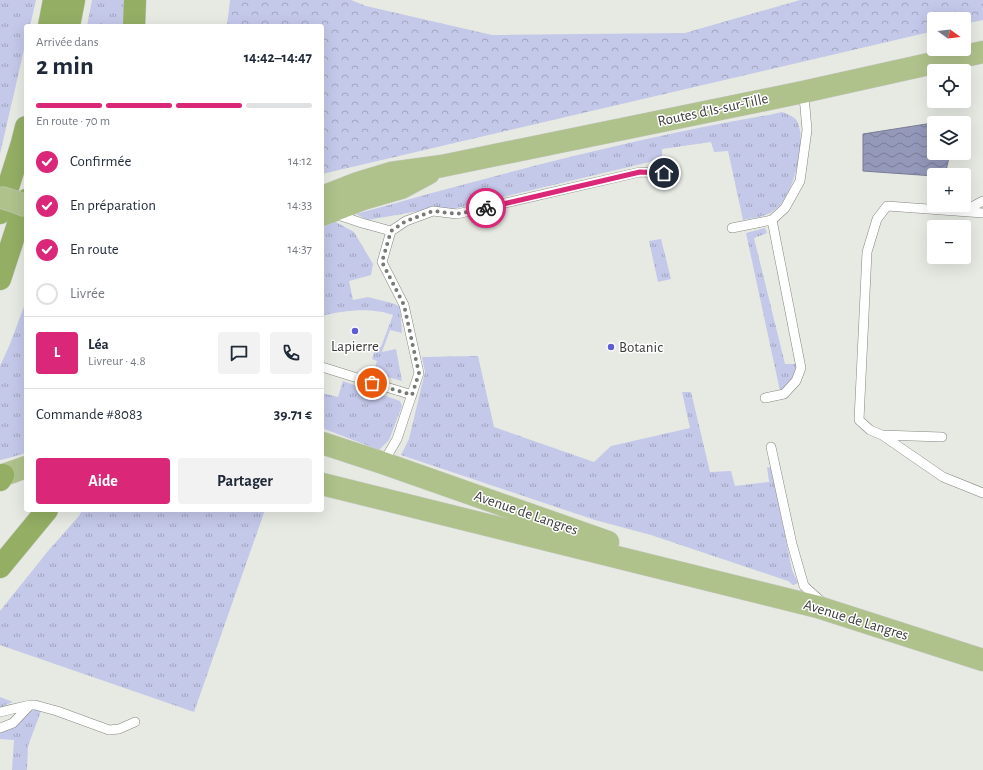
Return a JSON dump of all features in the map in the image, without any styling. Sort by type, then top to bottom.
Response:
[{"type":"highway","points":[[49,24],[54,0]]},
{"type":"highway","points":[[69,24],[74,0]]},
{"type":"highway","points":[[134,24],[135,0]]},
{"type":"highway","points":[[0,214],[24,135]]},
{"type":"highway","points":[[0,279],[24,206]]},
{"type":"highway","points":[[0,567],[45,512]]},
{"type":"main road","name":"Routes d'Is-sur-Tille","points":[[324,208],[401,188],[442,166],[802,92],[983,52]]},
{"type":"main road","points":[[0,197],[24,205]]},
{"type":"main road","name":"Avenue de Langres","points":[[324,444],[729,584]]},
{"type":"main road","points":[[1,477],[24,468]]},
{"type":"main road","name":"Avenue de Langres","points":[[324,484],[818,607],[983,660]]},
{"type":"lane","points":[[732,228],[772,220],[785,208],[800,181],[807,130],[802,92]]},
{"type":"lane","points":[[383,463],[397,439],[419,373],[404,305],[382,262],[391,231],[406,221],[433,211],[457,214],[640,172],[664,173]]},
{"type":"lane","points":[[971,208],[983,201]]},
{"type":"lane","points":[[927,209],[887,206],[877,219],[867,252],[859,420],[870,430],[882,435],[943,477],[983,493]]},
{"type":"lane","points":[[324,208],[362,223],[391,231]]},
{"type":"lane","points":[[963,212],[983,213]]},
{"type":"lane","points":[[765,398],[784,394],[796,381],[801,368],[772,220]]},
{"type":"lane","points":[[324,368],[412,395]]},
{"type":"lane","points":[[882,435],[942,437]]},
{"type":"lane","points":[[771,447],[792,544],[804,586],[833,612]]},
{"type":"lane","points":[[0,728],[13,723],[30,705]]},
{"type":"lane","points":[[0,712],[35,705],[57,711],[109,730],[119,729],[135,722]]},
{"type":"green space","points":[[0,0],[36,0],[30,24],[24,24],[24,50],[0,154]]},
{"type":"green space","points":[[92,0],[126,0],[125,24],[87,24]]},
{"type":"green space","points":[[230,0],[351,0],[366,6],[492,35],[685,33],[800,0],[983,0],[983,20],[971,23],[971,12],[927,12],[927,33],[324,174],[324,24],[227,24]]},
{"type":"green space","points":[[782,112],[796,119],[800,129],[801,139],[798,162],[792,184],[782,202],[772,212],[758,217],[743,220],[728,151],[714,152],[711,142],[662,149],[662,159],[449,210],[441,207],[368,220],[356,214],[561,159],[665,135]]},
{"type":"green space","points":[[334,221],[354,232],[373,264],[371,275],[349,281],[353,300],[368,297],[395,304],[400,307],[402,333],[390,330],[382,352],[396,349],[402,381],[373,373],[377,361],[372,359],[376,346],[381,347],[393,315],[385,312],[358,310],[324,316],[324,227]]},
{"type":"green space","points":[[765,228],[767,233],[754,238],[785,364],[797,364],[792,380],[780,391],[746,233]]},
{"type":"green space","points":[[661,239],[671,279],[658,282],[649,241]]},
{"type":"green space","points":[[24,306],[24,454],[0,460],[0,366]]},
{"type":"green space","points":[[478,356],[494,427],[594,462],[611,446],[690,428],[682,392],[691,392],[710,472],[731,471],[735,486],[769,482],[767,467],[771,468],[792,570],[798,583],[793,585],[788,581],[651,535],[595,520],[401,455],[409,439],[425,372],[422,357]]},
{"type":"green space","points":[[343,381],[400,401],[402,406],[389,440],[379,450],[324,429],[324,394],[338,397]]},
{"type":"green space","points":[[81,512],[264,512],[194,712],[0,645],[0,611],[48,551]]},
{"type":"green space","points":[[0,697],[13,702],[0,707]]},
{"type":"green space","points":[[36,709],[41,711],[28,746],[27,770],[12,770],[14,740],[0,739],[0,731],[13,728],[29,712]]},
{"type":"water","points":[[927,124],[927,160],[948,160],[947,168],[927,168],[927,176],[863,171],[863,134]]},
{"type":"way so far","points":[[372,383],[412,395],[419,373],[404,305],[382,262],[391,231],[406,221],[433,211],[457,214],[486,208]]},
{"type":"place","name":"Lapierre","points":[[355,331]]},
{"type":"place","name":"Botanic","points":[[611,347]]},
{"type":"route","points":[[486,208],[640,172],[664,173]]}]
